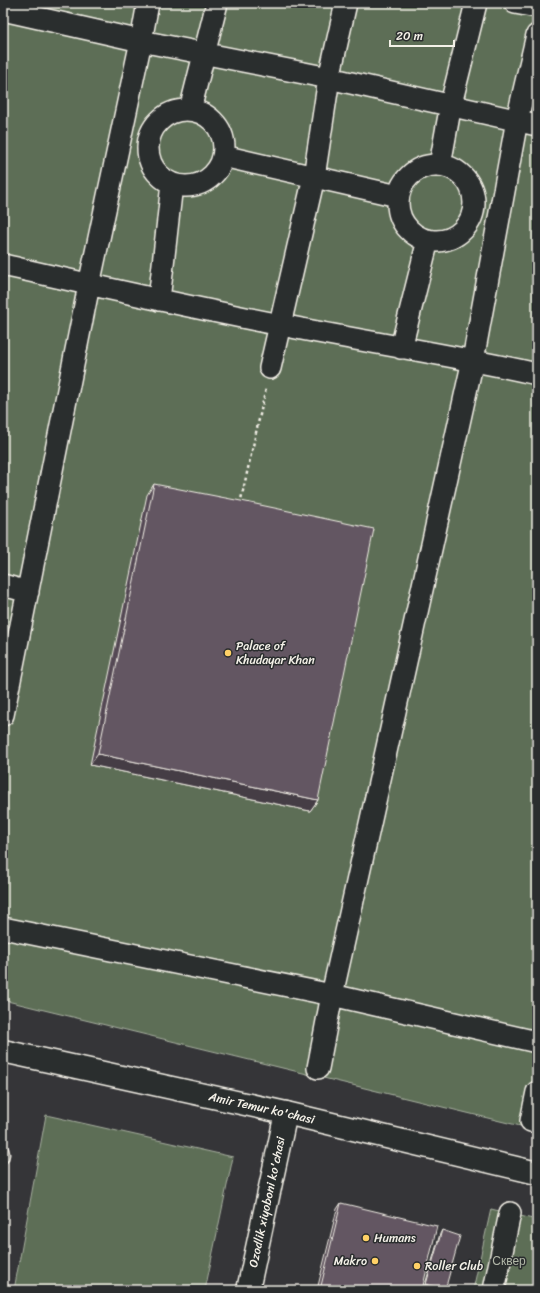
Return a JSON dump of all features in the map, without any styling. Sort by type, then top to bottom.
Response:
[{"type":"main road","name":"Amir Temur ko'chasi","points":[[3,1051],[286,1113],[529,1171]]},
{"type":"main road","name":"Ozodlik xiyoboni ko'chasi","points":[[248,1290],[286,1113]]},
{"type":"street","points":[[3,715],[89,285],[148,3]]},
{"type":"street","points":[[190,110],[216,3]]},
{"type":"street","points":[[270,368],[314,177],[329,78],[346,3]]},
{"type":"street","points":[[440,165],[451,104],[476,3]]},
{"type":"street","points":[[515,3],[537,7]]},
{"type":"street","points":[[3,10],[141,41],[451,104],[537,125]]},
{"type":"street","points":[[318,1068],[332,995],[473,360],[517,120],[537,35]]},
{"type":"street","points":[[181,110],[190,110],[204,114],[214,121],[221,131],[224,143],[223,156],[219,168],[210,178],[198,184],[185,187],[172,184],[161,178],[153,167],[148,155],[148,142],[152,130],[159,120],[169,113],[181,110]]},
{"type":"street","points":[[223,156],[398,196]]},
{"type":"street","points":[[431,164],[440,165],[454,169],[464,176],[474,197],[474,210],[468,223],[460,233],[448,239],[435,241],[422,239],[411,232],[403,222],[398,209],[398,196],[402,185],[409,175],[419,168],[431,164]]},
{"type":"street","points":[[159,300],[172,184]]},
{"type":"street","points":[[401,348],[428,240]]},
{"type":"street","points":[[3,265],[89,285],[280,325],[473,360],[537,374]]},
{"type":"street","points":[[3,585],[28,592]]},
{"type":"street","points":[[3,928],[332,995],[537,1042]]},
{"type":"street","points":[[531,1121],[537,1092]]},
{"type":"street","points":[[494,1290],[510,1213]]},
{"type":"lane","points":[[3,1150],[3,1158]]},
{"type":"path","points":[[240,505],[270,368]]},
{"type":"green space","points":[[3,3],[537,3],[537,1130],[3,1000]]},
{"type":"green space","points":[[46,1115],[233,1157],[205,1290],[14,1290]]},
{"type":"green space","name":"Сквер","points":[[491,1209],[537,1220],[537,1290],[473,1290]]},
{"type":"building","name":"Palace of Khudayar Khan","points":[[154,484],[374,529],[318,800],[98,754]]},
{"type":"building","name":"Makro","points":[[341,1203],[437,1226],[422,1290],[320,1290]]},
{"type":"building","points":[[442,1230],[460,1236],[445,1290],[426,1284]]},
{"type":"place","name":"Palace of Khudayar Khan","points":[[228,653]]},
{"type":"place","name":"Humans","points":[[366,1238]]},
{"type":"place","name":"Makro","points":[[375,1261]]},
{"type":"place","name":"Roller Club","points":[[417,1266]]}]
